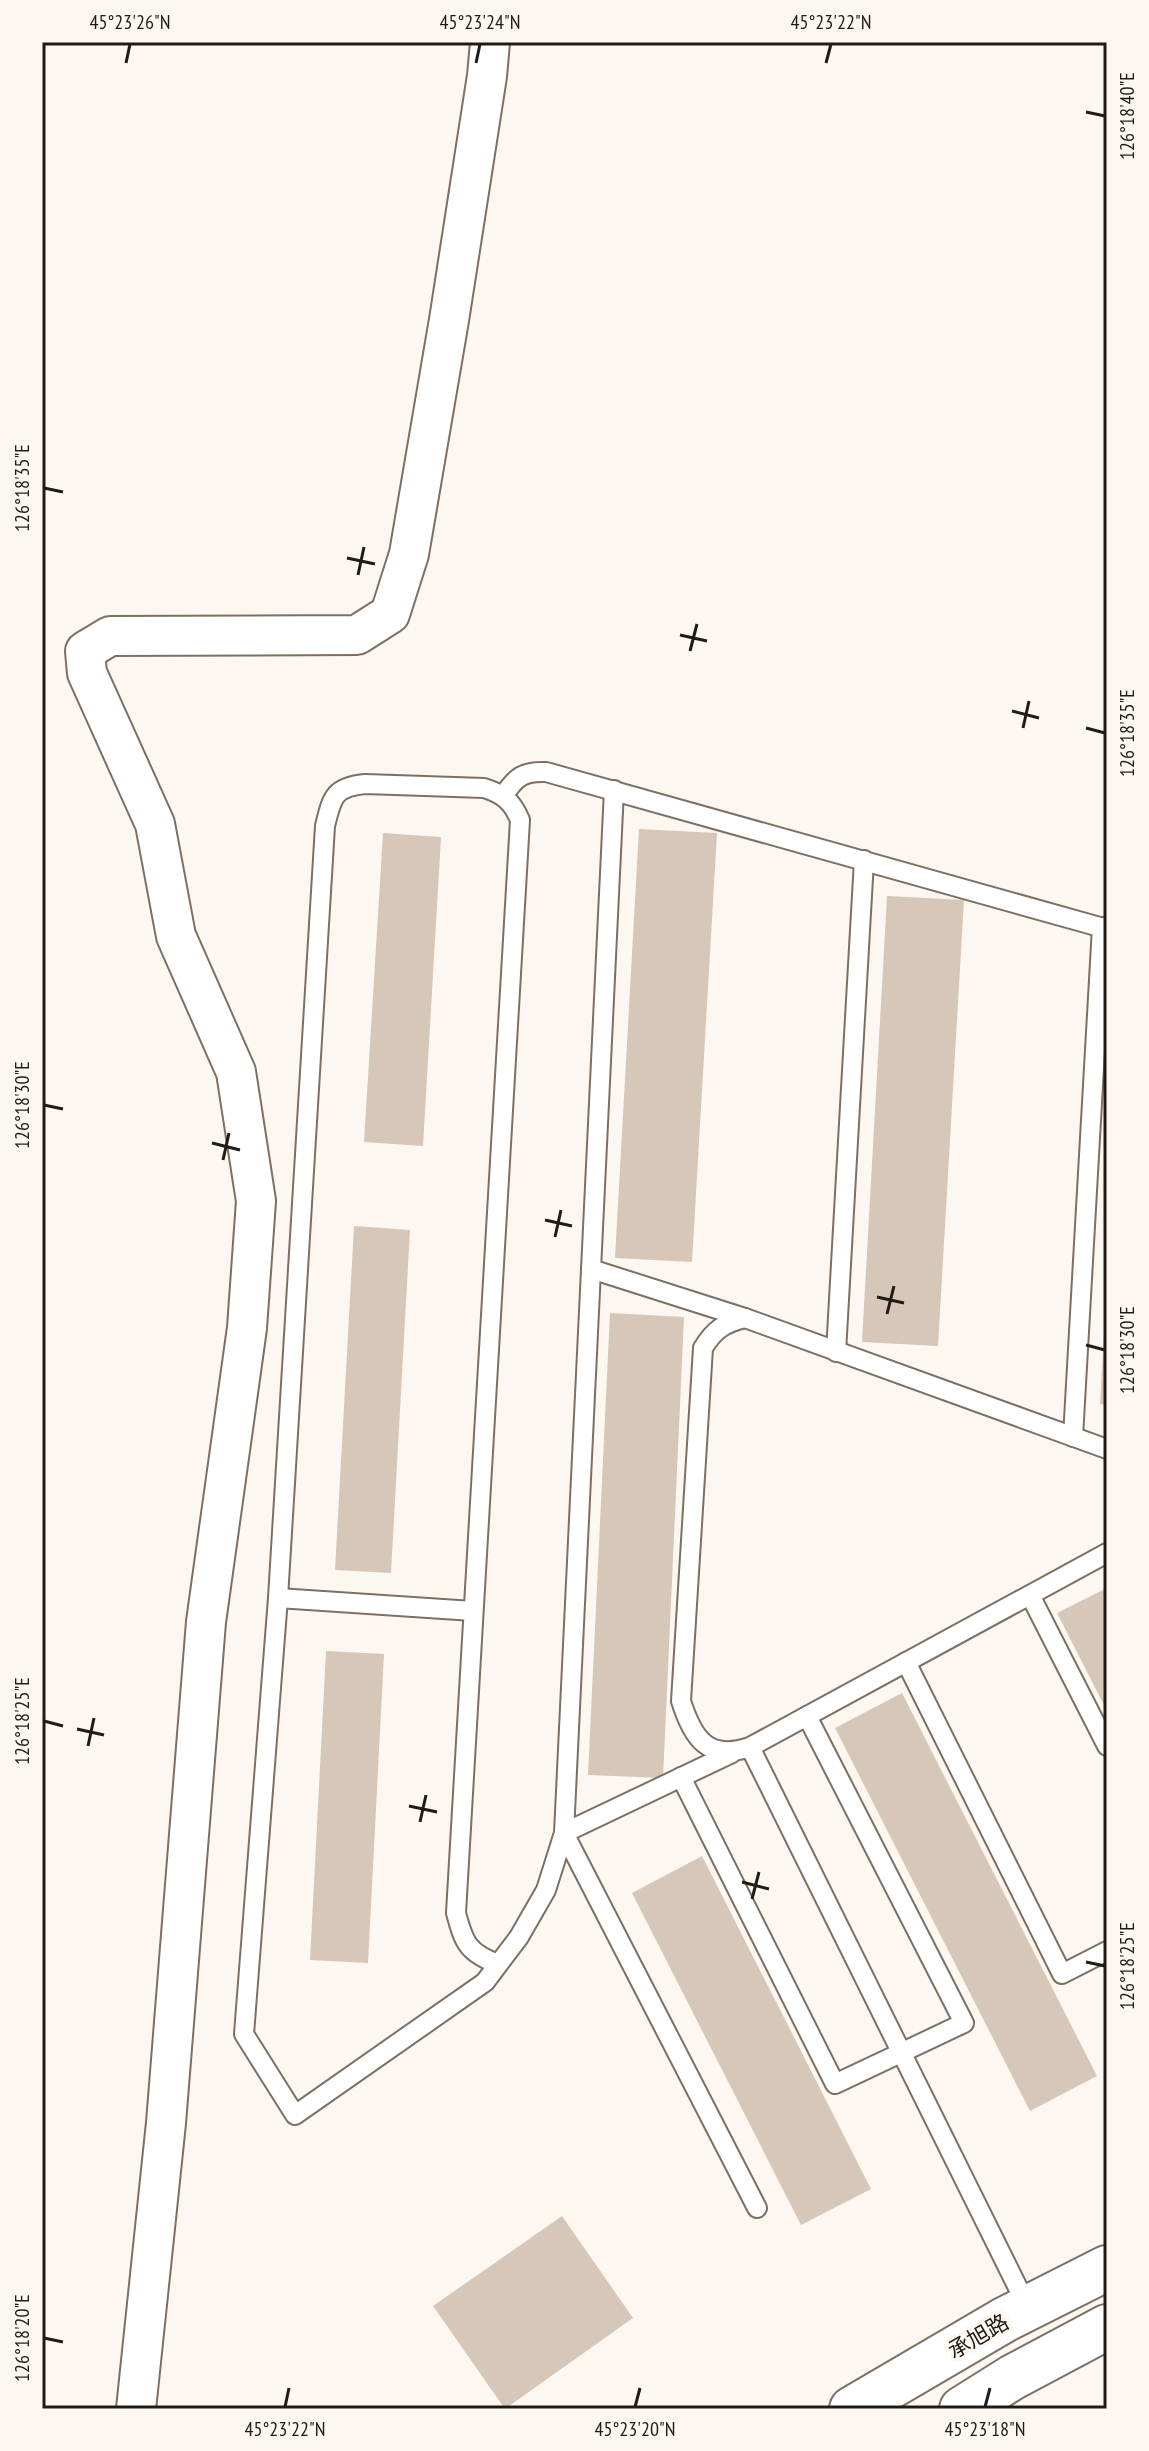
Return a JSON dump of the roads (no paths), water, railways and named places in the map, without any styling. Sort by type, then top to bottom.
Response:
[{"type":"main road","name":"承旭路","points":[[852,2409],[1028,2308],[1107,2268]]},
{"type":"main road","points":[[962,2409],[1013,2377],[1107,2327]]},
{"type":"street","points":[[136,2409],[166,2123],[206,1622],[247,1328],[256,1201],[236,1072],[176,936],[155,824],[87,673],[85,651],[110,636],[357,635],[390,614],[409,554],[449,320],[490,42]]},
{"type":"lane","points":[[503,796],[515,780],[531,771],[546,772],[1104,928],[1073,1437]]},
{"type":"lane","points":[[498,1964],[481,1958],[469,1948],[456,1913],[520,820],[514,804],[484,788],[365,784],[350,785],[339,791],[331,800],[325,826],[278,1598],[244,2034],[295,2115],[485,1982],[519,1937],[546,1890],[564,1833],[614,790]]},
{"type":"lane","points":[[836,1352],[864,860]]},
{"type":"lane","points":[[591,1269],[745,1318],[1107,1449]]},
{"type":"lane","points":[[741,1750],[720,1752],[702,1742],[689,1725],[681,1701],[703,1348],[712,1333],[727,1323],[745,1318]]},
{"type":"lane","points":[[564,1833],[807,1716],[1107,1553]]},
{"type":"lane","points":[[1030,1595],[1107,1746]]},
{"type":"lane","points":[[278,1598],[473,1611]]},
{"type":"lane","points":[[906,1662],[1062,1974],[1107,1951]]},
{"type":"lane","points":[[681,1777],[835,2084],[964,2023],[807,1716]]},
{"type":"lane","points":[[741,1750],[901,2053],[1028,2308]]},
{"type":"lane","points":[[564,1833],[757,2208]]}]
